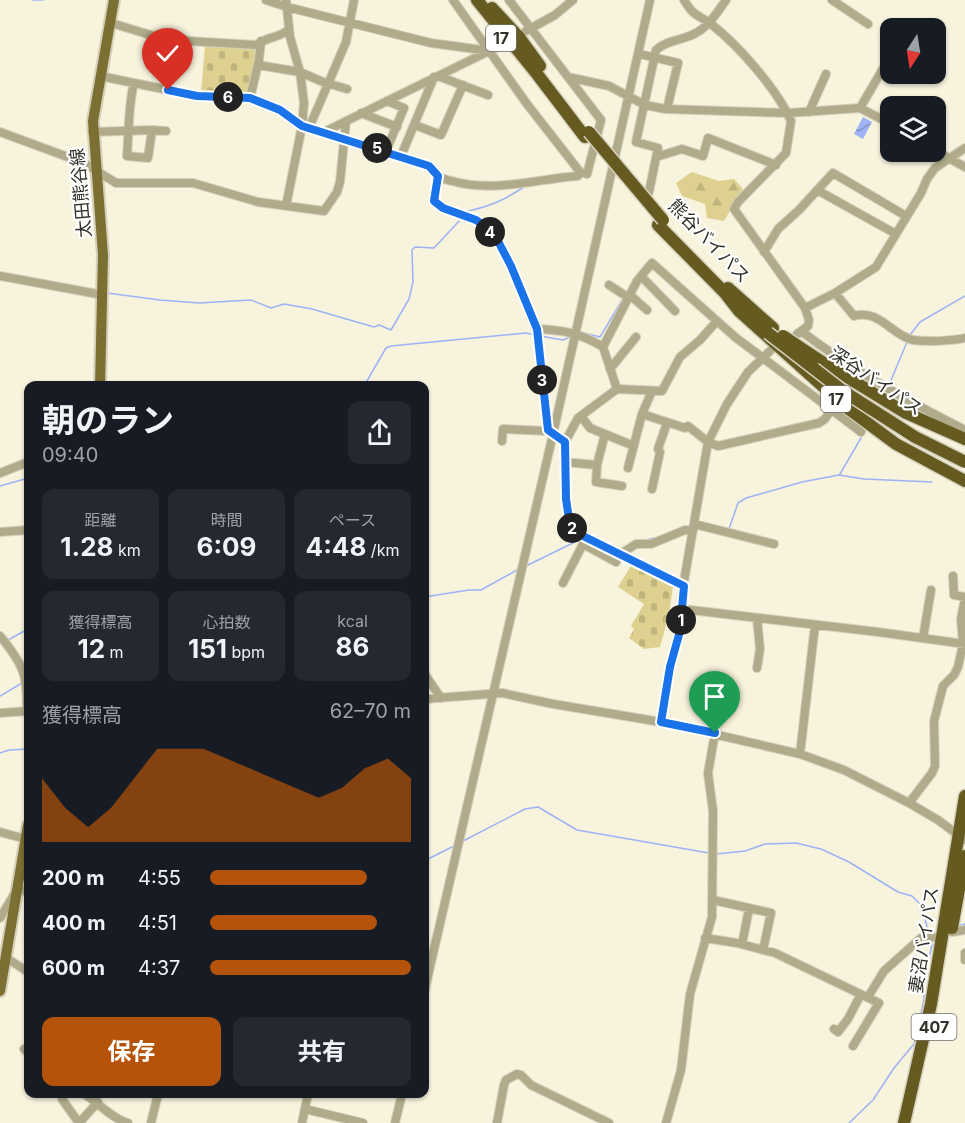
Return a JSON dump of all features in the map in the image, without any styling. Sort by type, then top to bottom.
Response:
[{"type":"highway","name":"17","points":[[468,0],[537,74]]},
{"type":"highway","name":"熊谷バイパス","points":[[477,0],[660,223],[724,293],[770,331],[904,412],[965,439]]},
{"type":"highway","name":"熊谷バイパス","points":[[486,0],[525,32],[587,134]]},
{"type":"highway","name":"17","points":[[493,0],[525,32]]},
{"type":"highway","name":"熊谷バイパス","points":[[660,223],[770,331]]},
{"type":"highway","name":"17","points":[[724,293],[739,311],[846,408],[896,444],[965,481]]},
{"type":"highway","name":"深谷バイパス","points":[[770,331],[854,391],[918,431],[965,454]]},
{"type":"highway","name":"深谷バイパス","points":[[770,331],[843,391],[915,437],[965,462]]},
{"type":"highway","name":"妻沼バイパス","points":[[904,1123],[931,1004],[962,837],[965,796]]},
{"type":"highway","name":"妻沼バイパス","points":[[912,1123],[939,1005],[944,932],[965,856]]},
{"type":"main road","name":"太田熊谷線","points":[[100,381],[102,242],[92,132],[93,110],[114,0]]},
{"type":"main road","points":[[0,991],[5,957],[23,891],[24,874]]},
{"type":"street","points":[[266,0],[431,43],[490,51]]},
{"type":"street","points":[[286,206],[305,127],[328,84],[346,42],[354,0]]},
{"type":"street","points":[[453,0],[580,172],[587,174],[601,120],[568,77],[525,32],[516,4],[509,0]]},
{"type":"street","points":[[525,32],[555,15],[573,0]]},
{"type":"street","points":[[429,971],[551,432],[577,334],[650,0]]},
{"type":"street","points":[[684,0],[692,14],[710,23],[765,80],[791,121],[786,153],[738,202],[734,209],[805,308],[809,320],[808,326],[799,332],[894,394],[965,430]]},
{"type":"street","points":[[649,192],[658,148],[636,142],[656,50],[661,45],[695,34],[710,23],[726,0]]},
{"type":"street","points":[[832,0],[868,24]]},
{"type":"street","points":[[287,4],[289,29],[300,72],[305,127]]},
{"type":"street","points":[[111,24],[154,36],[189,41],[257,45],[265,38],[284,34],[289,29]]},
{"type":"street","points":[[250,98],[261,41]]},
{"type":"street","points":[[324,132],[490,51]]},
{"type":"street","points":[[644,55],[678,63],[668,109]]},
{"type":"street","points":[[258,65],[300,72],[347,89]]},
{"type":"street","points":[[809,112],[826,74]]},
{"type":"street","points":[[860,108],[880,74]]},
{"type":"street","points":[[100,76],[197,96],[250,98],[280,110],[305,127],[402,156],[429,166],[438,176],[466,184],[506,185],[578,176],[580,172]]},
{"type":"street","points":[[436,76],[488,95]]},
{"type":"street","points":[[402,156],[436,76]]},
{"type":"street","points":[[568,77],[609,86],[645,105],[668,109],[788,113],[860,108],[880,118]]},
{"type":"street","points":[[134,83],[127,156],[148,158],[152,130]]},
{"type":"street","points":[[415,124],[441,135],[463,85]]},
{"type":"street","points":[[386,152],[404,108],[387,101]]},
{"type":"street","points":[[361,113],[397,127]]},
{"type":"street","points":[[0,132],[84,163],[116,183],[193,183],[258,202],[324,210],[337,192],[346,138],[346,121]]},
{"type":"street","points":[[92,132],[166,131]]},
{"type":"street","points":[[656,157],[682,149],[703,156],[708,138],[776,165]]},
{"type":"street","points":[[805,308],[835,293],[876,267],[935,168],[965,148]]},
{"type":"street","points":[[946,156],[965,167]]},
{"type":"street","points":[[764,252],[778,229],[833,173],[906,216]]},
{"type":"street","points":[[438,176],[434,201],[443,208],[483,225],[499,243],[511,266],[537,333],[551,432]]},
{"type":"street","points":[[817,190],[896,234]]},
{"type":"street","points":[[603,347],[641,276],[652,263],[717,321],[861,432]]},
{"type":"street","points":[[0,276],[103,295]]},
{"type":"street","points":[[641,276],[675,312]]},
{"type":"street","points":[[609,285],[647,310]]},
{"type":"street","points":[[835,293],[854,316],[861,314],[876,317],[909,338],[955,340],[965,338]]},
{"type":"street","points":[[684,586],[581,535],[570,526],[564,462],[565,442],[580,416],[617,389],[662,391],[680,357],[717,321]]},
{"type":"street","points":[[537,333],[577,334],[603,347],[617,389]]},
{"type":"street","points":[[610,369],[636,337]]},
{"type":"street","points":[[661,722],[670,667],[680,631],[684,586],[708,442],[727,404],[748,372],[770,351]]},
{"type":"street","points":[[628,468],[642,414],[652,391]]},
{"type":"street","points":[[642,414],[685,428],[688,426],[708,442],[718,446],[819,423],[831,410]]},
{"type":"street","points":[[580,416],[590,428],[634,446]]},
{"type":"street","points":[[652,489],[660,453],[658,449],[668,423]]},
{"type":"street","points":[[502,441],[503,429],[551,432],[565,442]]},
{"type":"street","points":[[605,434],[597,465],[596,482],[622,486]]},
{"type":"street","points":[[564,462],[597,465]]},
{"type":"street","points":[[0,472],[24,463]]},
{"type":"street","points":[[616,553],[636,544],[651,544],[694,527],[774,544]]},
{"type":"street","points":[[0,532],[24,530]]},
{"type":"street","points":[[563,583],[583,544],[616,562],[616,553]]},
{"type":"street","points":[[909,803],[933,773],[936,756],[933,741],[936,709],[944,686],[957,671],[964,644],[962,620],[965,598],[954,595],[952,576]]},
{"type":"street","points":[[923,638],[931,590]]},
{"type":"street","points":[[682,609],[964,644]]},
{"type":"street","points":[[757,619],[760,649],[757,668]]},
{"type":"street","points":[[800,754],[814,625]]},
{"type":"street","points":[[4,640],[17,656],[24,675]]},
{"type":"street","points":[[429,680],[441,698]]},
{"type":"street","points":[[429,699],[502,693],[715,733],[800,754],[844,770],[909,803],[962,837]]},
{"type":"street","points":[[0,713],[24,711]]},
{"type":"street","points":[[666,1123],[681,1070],[690,994],[712,917],[713,811],[708,773],[715,733]]},
{"type":"street","points":[[0,832],[24,838]]},
{"type":"street","points":[[0,918],[23,891]]},
{"type":"street","points":[[713,900],[771,913],[763,950]]},
{"type":"street","points":[[742,944],[749,909]]},
{"type":"street","points":[[834,1029],[838,1032],[864,995],[901,954],[944,932],[965,930]]},
{"type":"street","points":[[705,938],[742,944],[775,953],[879,1003],[853,1046]]},
{"type":"street","points":[[965,953],[965,960]]},
{"type":"street","points":[[5,957],[24,969]]},
{"type":"street","points":[[497,1123],[504,1085],[506,1080],[516,1074],[522,1075],[531,1085],[609,1123]]},
{"type":"street","points":[[92,1098],[121,1121],[128,1123]]},
{"type":"street","points":[[151,1123],[157,1098]]},
{"type":"street","points":[[302,1123],[307,1098]]},
{"type":"street","points":[[395,1123],[401,1098]]},
{"type":"street","points":[[62,1099],[79,1123],[99,1102]]},
{"type":"street","points":[[305,1109],[363,1123]]},
{"type":"green space","points":[[205,44],[259,47],[249,94],[201,93]]},
{"type":"green space","points":[[692,172],[719,181],[734,179],[743,189],[724,221],[707,218],[705,204],[682,196],[676,183]]},
{"type":"green space","points":[[632,564],[673,586],[669,615],[660,647],[644,649],[629,638],[634,629],[631,626],[644,604],[618,587]]},
{"type":"water","points":[[863,117],[872,122],[863,139],[854,134]]},
{"type":"waterway","points":[[33,0],[43,0]]},
{"type":"waterway","points":[[466,213],[497,202],[524,187]]},
{"type":"waterway","points":[[107,293],[199,303],[251,300],[271,308],[284,304],[312,309],[374,327],[379,325],[391,330],[409,299],[413,282],[412,250],[415,247],[434,248],[461,219]]},
{"type":"waterway","points":[[16,275],[85,288]]},
{"type":"waterway","points":[[910,335],[920,322],[965,296]]},
{"type":"waterway","points":[[580,332],[600,337],[624,297]]},
{"type":"waterway","points":[[367,381],[386,348],[391,346],[526,333],[536,335]]},
{"type":"waterway","points":[[540,336],[563,340],[570,337]]},
{"type":"waterway","points":[[889,385],[907,342]]},
{"type":"waterway","points":[[840,474],[861,438]]},
{"type":"waterway","points":[[729,529],[738,503],[746,498],[802,482],[839,475],[864,479],[932,482]]},
{"type":"waterway","points":[[0,486],[24,479]]},
{"type":"waterway","points":[[645,540],[655,538]]},
{"type":"waterway","points":[[526,566],[581,539]]},
{"type":"waterway","points":[[429,596],[481,590],[519,569]]},
{"type":"waterway","points":[[8,640],[24,631]]},
{"type":"waterway","points":[[0,696],[22,683]]},
{"type":"waterway","points":[[0,753],[24,749]]},
{"type":"waterway","points":[[463,841],[525,809],[538,807],[577,830],[709,853]]},
{"type":"waterway","points":[[716,854],[745,851],[765,844],[796,843],[821,849],[849,862],[898,892],[912,896],[922,906],[929,935]]},
{"type":"waterway","points":[[429,858],[456,845]]},
{"type":"waterway","points":[[958,926],[965,924]]},
{"type":"waterway","points":[[849,1123],[873,1100],[894,1068],[914,1044],[924,1000],[924,979],[931,942]]},
{"type":"tunnel","points":[[492,51],[512,40]]},
{"type":"route","points":[[168,90],[197,96],[250,98],[280,110],[302,126],[429,166],[438,176],[434,201],[443,208],[476,220],[490,232],[499,243],[511,266],[537,329],[548,430],[565,442],[566,499],[570,526],[581,535],[684,586],[680,631],[670,667],[661,722],[715,733]]}]
